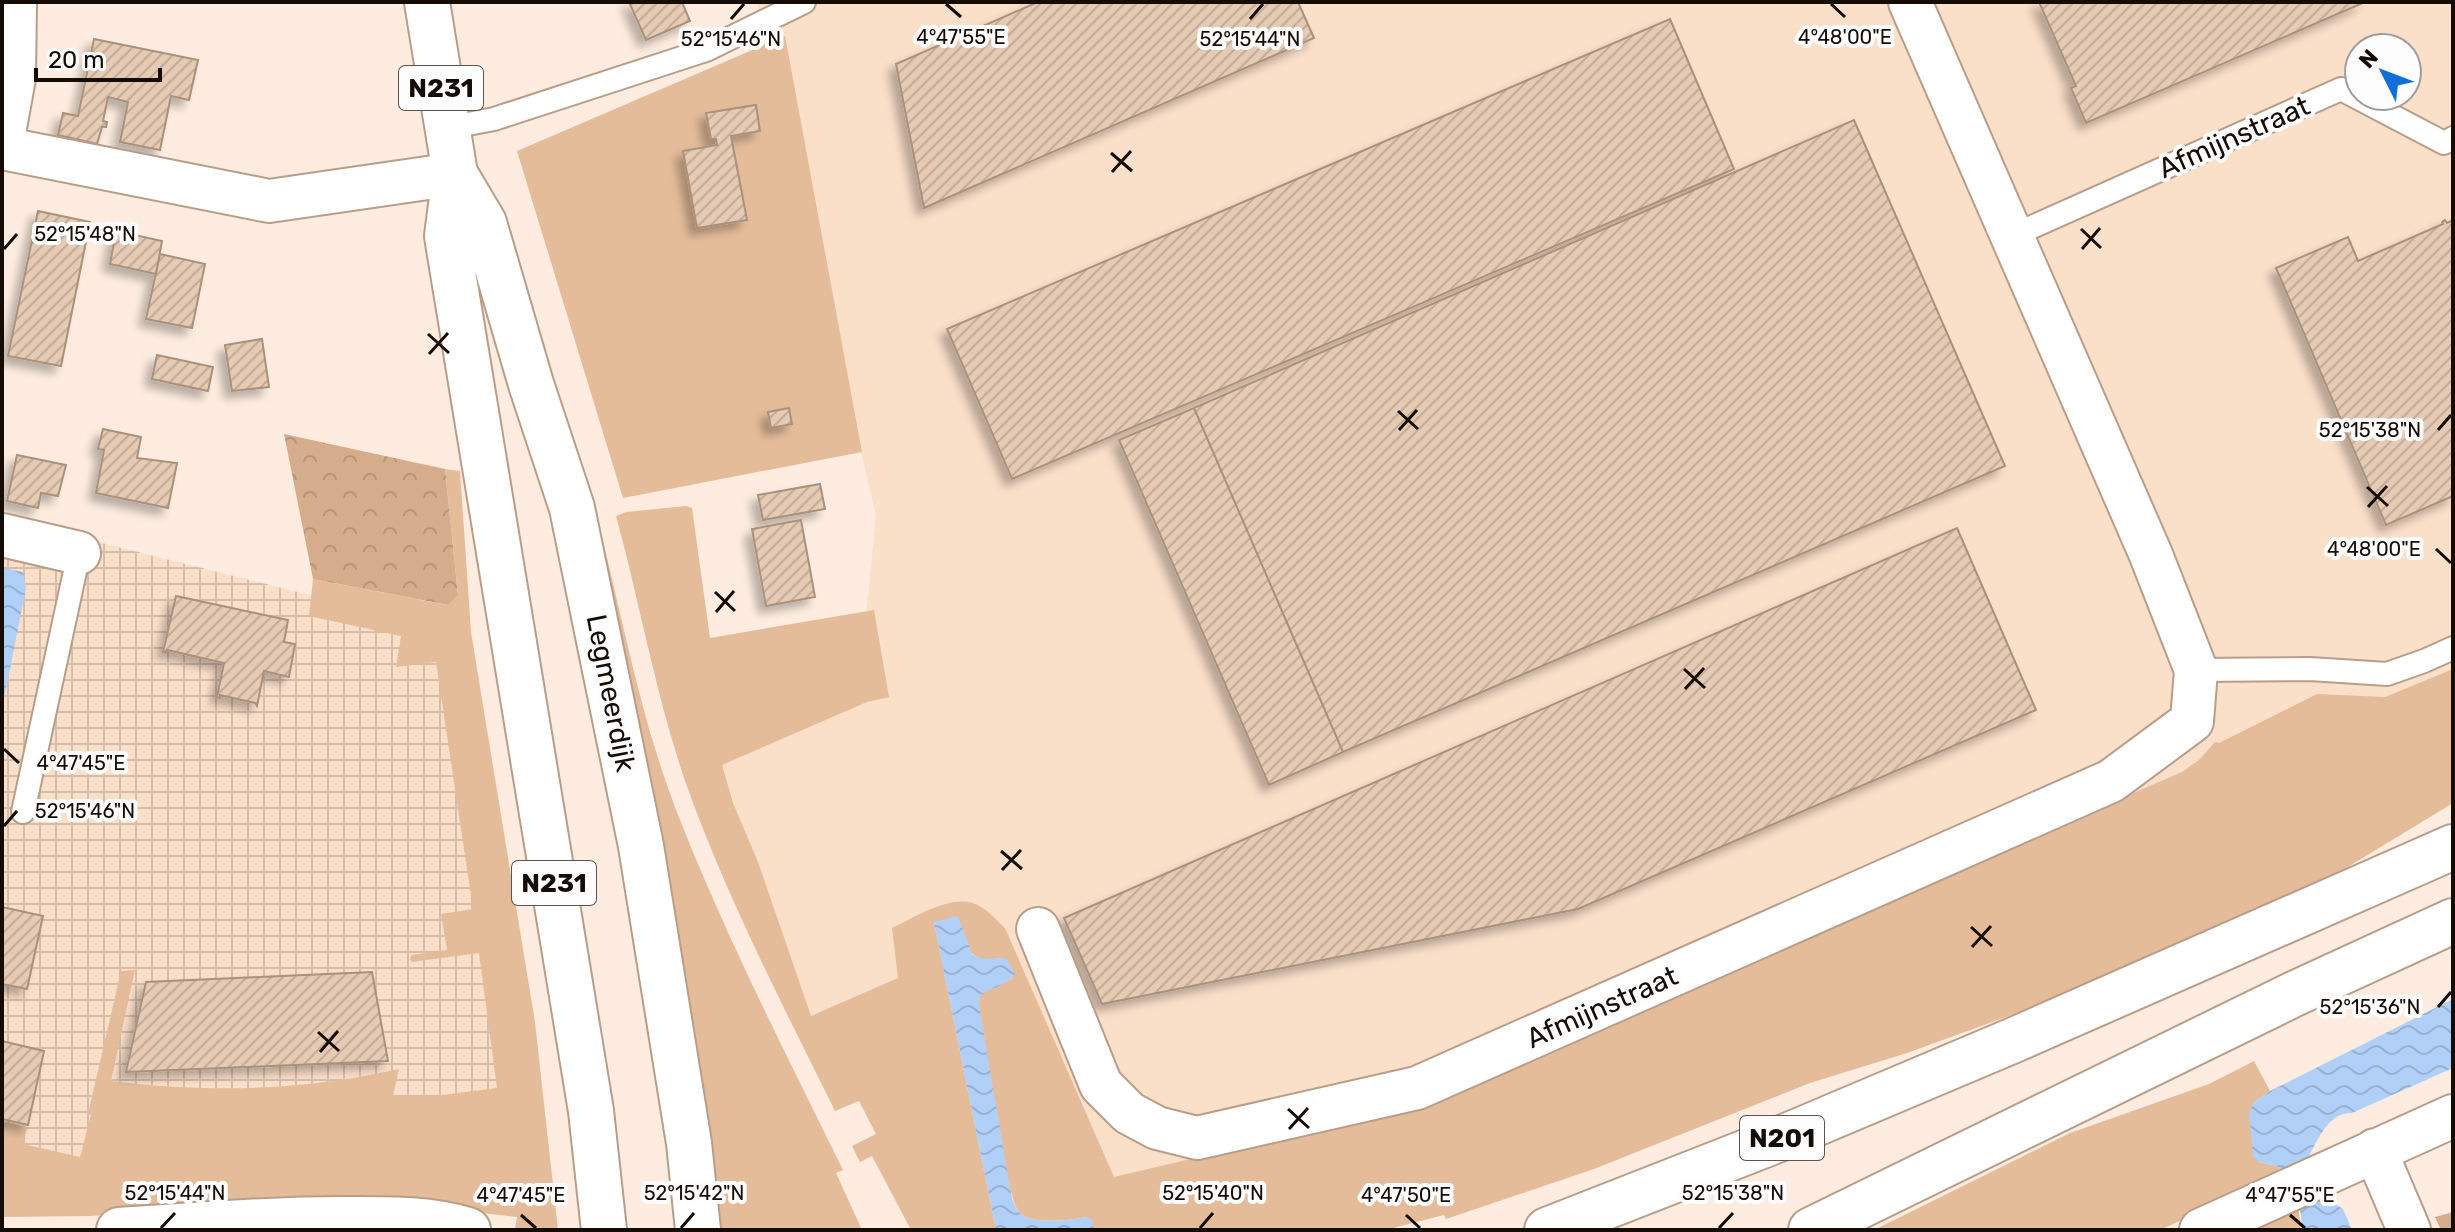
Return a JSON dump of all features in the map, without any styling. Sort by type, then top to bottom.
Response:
[{"type":"main road","name":"Legmeerdijk","points":[[427,2],[455,174],[447,236],[591,1111],[604,1230]]},
{"type":"main road","name":"Legmeerdijk","points":[[455,174],[484,223],[531,384],[572,508],[641,846],[689,1143],[698,1230]]},
{"type":"main road","name":"N201","points":[[1547,1230],[1782,1138],[2014,1040],[2453,847]]},
{"type":"main road","points":[[1811,1230],[2294,994],[2453,921]]},
{"type":"main road","points":[[119,1230],[299,1219],[405,1219],[468,1230]]},
{"type":"street","points":[[15,2],[14,78],[2,146],[269,201],[455,174]]},
{"type":"street","name":"Afmijnstraat","points":[[1038,929],[1101,1085],[1129,1113],[1157,1128],[1197,1138],[1417,1088],[2111,781],[2192,721],[2196,670],[2151,555],[1910,2]]},
{"type":"street","points":[[2,535],[79,553]]},
{"type":"street","points":[[2201,1230],[2453,1116]]},
{"type":"street","points":[[2362,1157],[2409,1230]]},
{"type":"lane","points":[[447,128],[494,119],[706,50],[804,2]]},
{"type":"lane","name":"Afmijnstraat","points":[[2012,236],[2341,89],[2444,143],[2453,138]]},
{"type":"lane","points":[[23,812],[79,553]]},
{"type":"lane","points":[[2196,670],[2310,669],[2387,674],[2453,648]]},
{"type":"shaded area","points":[[757,2],[2453,2],[2453,687],[1148,1230],[952,1230],[806,1027],[705,760],[860,678],[876,516]]},
{"type":"shaded area","points":[[785,36],[862,452],[623,498],[517,151]]},
{"type":"shaded area","points":[[445,469],[460,471],[471,632],[535,1022],[558,1230],[515,1230],[517,1217],[466,1211],[210,1208],[90,1216],[2,1217],[2,1122],[27,1127],[23,1144],[80,1157],[121,971],[135,970],[111,1081],[184,1087],[255,1088],[326,1082],[399,1069],[393,1096],[427,1097],[497,1088],[479,953],[412,962],[410,959],[412,955],[447,950],[441,914],[473,909],[436,662],[396,667],[401,636],[309,616],[313,579],[447,605],[458,595]]},
{"type":"shaded area","points":[[692,508],[710,638],[874,610],[889,697],[867,702],[722,765],[811,1016],[898,978],[892,928],[948,903],[971,903],[981,907],[1005,928],[1114,1177],[1431,1098],[2182,772],[2199,760],[2215,742],[2219,743],[2317,694],[2385,697],[2453,669],[2453,803],[2333,876],[2020,1012],[1907,1053],[1810,1083],[1594,1169],[1446,1219],[1444,1215],[1385,1230],[1094,1230],[1087,1217],[1042,1220],[1020,1213],[1014,1201],[1002,1149],[979,1005],[980,996],[986,990],[1012,979],[999,958],[978,958],[934,922],[996,1230],[911,1230],[872,1156],[860,1162],[852,1146],[876,1134],[859,1101],[835,1111],[742,920],[681,768],[616,516],[626,512]]},
{"type":"shaded area","points":[[2,518],[446,629],[518,1176],[2,1180]]},
{"type":"shaded area","points":[[594,523],[599,526],[642,703],[675,807],[734,945],[843,1170],[836,1173],[862,1230],[715,1230]]},
{"type":"shaded area","points":[[2254,1061],[2270,1091],[2253,1103],[2259,1162],[2279,1167],[2282,1174],[2160,1230],[1874,1230],[2070,1133],[2209,1084]]},
{"type":"shaded area","points":[[2298,1208],[2302,1230],[2242,1230]]},
{"type":"green space","points":[[284,434],[445,469],[458,595],[448,605],[313,579]]},
{"type":"green space","points":[[2453,1212],[2453,1230],[2441,1230],[2435,1217]]},
{"type":"water","points":[[2,568],[23,572],[26,588],[2,709]]},
{"type":"water","points":[[958,916],[972,954],[981,958],[1007,959],[1015,974],[980,996],[979,1005],[1012,1199],[1023,1216],[1051,1221],[1087,1217],[1092,1220],[1094,1230],[996,1230],[934,922]]},
{"type":"water","points":[[2453,999],[2453,1068],[2337,1117],[2326,1127],[2310,1154],[2331,1201],[2343,1209],[2352,1230],[2302,1230],[2301,1214],[2279,1167],[2259,1162],[2253,1156],[2249,1113],[2253,1103],[2270,1091]]},
{"type":"building","points":[[629,2],[682,2],[690,21],[646,40]]},
{"type":"building","points":[[1038,2],[1298,2],[1314,38],[924,208],[896,64]]},
{"type":"building","points":[[2039,2],[2365,2],[2086,123],[2071,88],[2076,86]]},
{"type":"building","points":[[1670,19],[1734,169],[1012,479],[947,329]]},
{"type":"building","points":[[94,39],[198,60],[189,100],[171,96],[160,150],[120,142],[128,102],[108,97],[103,121],[107,122],[106,127],[102,127],[97,144],[58,135],[63,113],[78,116]]},
{"type":"building","points":[[756,105],[760,131],[731,136],[747,220],[697,228],[683,151],[717,145],[716,139],[711,139],[706,113]]},
{"type":"building","points":[[1854,120],[2005,466],[1343,752],[1194,408]]},
{"type":"building","points":[[38,211],[90,222],[61,366],[8,356]]},
{"type":"building","points":[[2445,220],[2447,223],[2453,220],[2453,496],[2386,525],[2276,268],[2348,237],[2358,261],[2443,224]]},
{"type":"building","points":[[116,231],[162,241],[156,274],[110,264]]},
{"type":"building","points":[[160,254],[205,264],[192,328],[146,319]]},
{"type":"building","points":[[262,339],[269,387],[232,391],[225,345]]},
{"type":"building","points":[[157,355],[213,367],[208,391],[152,379]]},
{"type":"building","points":[[789,408],[792,424],[771,428],[768,412]]},
{"type":"building","points":[[1194,408],[1343,752],[1269,785],[1119,440]]},
{"type":"building","points":[[103,429],[141,437],[137,458],[177,463],[168,508],[96,493],[104,450],[98,449]]},
{"type":"building","points":[[17,455],[66,465],[58,496],[41,493],[38,508],[7,501]]},
{"type":"building","points":[[820,484],[825,509],[763,520],[758,495]]},
{"type":"building","points":[[801,520],[815,597],[766,606],[752,529]]},
{"type":"building","points":[[1957,528],[2036,710],[1578,909],[1102,1004],[1064,918]]},
{"type":"building","points":[[176,596],[288,620],[284,642],[295,644],[289,677],[264,671],[257,706],[220,695],[220,698],[217,697],[224,663],[167,650],[163,652]]},
{"type":"building","points":[[2,907],[43,916],[27,989],[2,984]]},
{"type":"building","points":[[372,972],[388,1061],[126,1072],[146,982]]},
{"type":"building","points":[[2,1041],[44,1051],[28,1125],[2,1119]]}]
